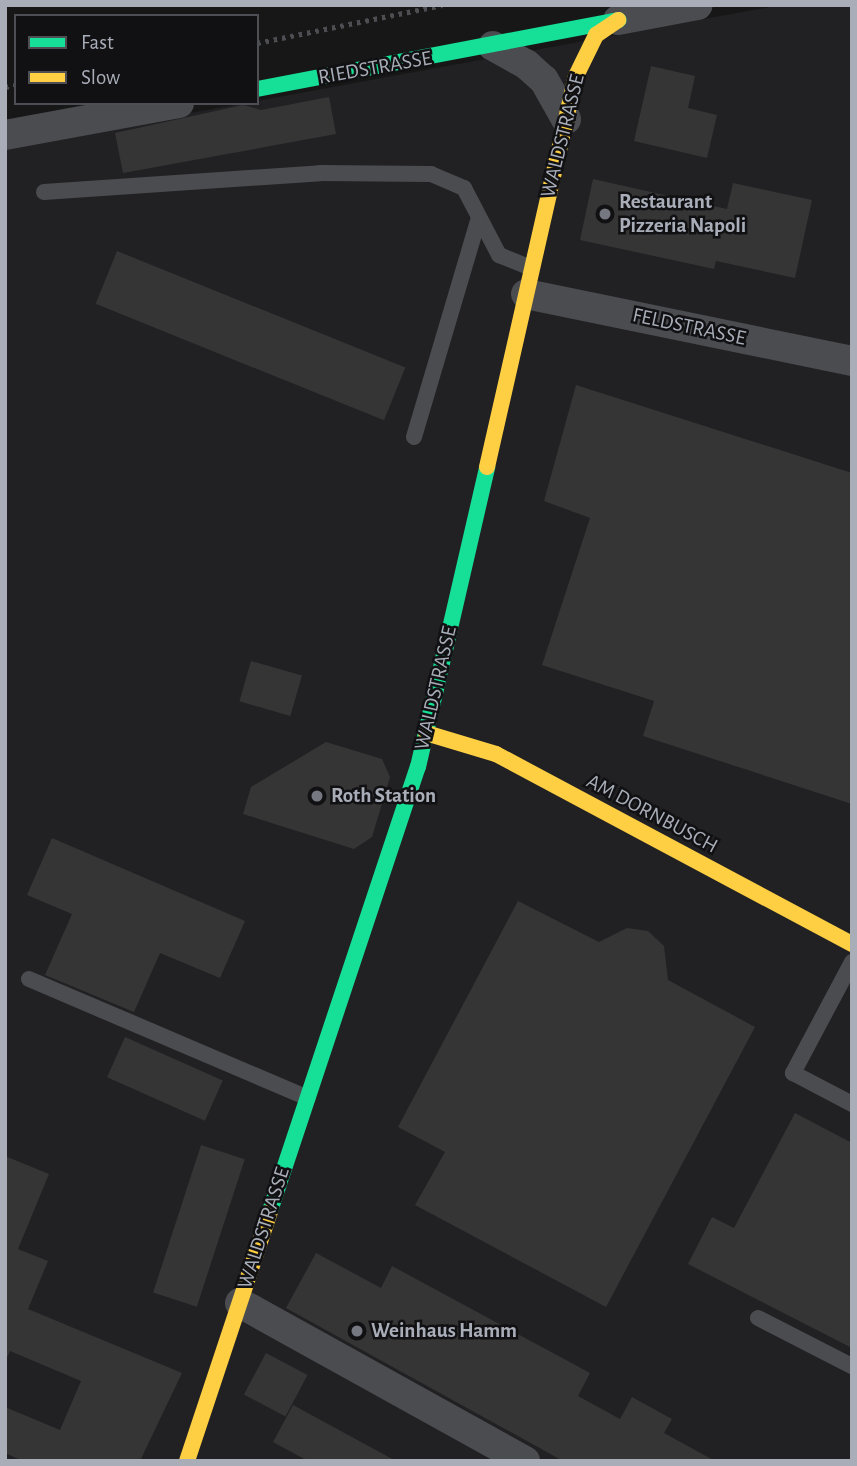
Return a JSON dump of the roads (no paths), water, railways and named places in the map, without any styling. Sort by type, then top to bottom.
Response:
[{"type":"street","name":"RIEDSTRASSE","points":[[259,89],[698,5]]},
{"type":"street","name":"RIEDSTRASSE","points":[[582,60],[596,35],[618,20]]},
{"type":"street","points":[[493,46],[526,64],[544,80],[566,119]]},
{"type":"street","name":"WALDSTRASSE","points":[[187,1461],[426,733],[566,119],[582,60]]},
{"type":"street","points":[[5,135],[168,105]]},
{"type":"street","name":"FELDSTRASSE","points":[[529,281],[852,361]]},
{"type":"street","name":"AM DORNBUSCH","points":[[426,733],[496,754],[852,944]]},
{"type":"street","name":"WALDSTRASSE","points":[[240,1303],[526,1461]]},
{"type":"lane","points":[[44,192],[320,173],[431,174],[464,188],[499,255],[529,281]]},
{"type":"lane","points":[[414,437],[479,218]]},
{"type":"lane","points":[[852,962],[793,1073],[852,1104]]},
{"type":"lane","points":[[29,979],[308,1098]]},
{"type":"lane","points":[[758,1318],[852,1366]]},
{"type":"place","name":"Restaurant Pizzeria Napoli","points":[[605,214]]},
{"type":"place","name":"Roth Station","points":[[317,796]]},
{"type":"place","name":"Weinhaus Hamm","points":[[357,1331]]}]
